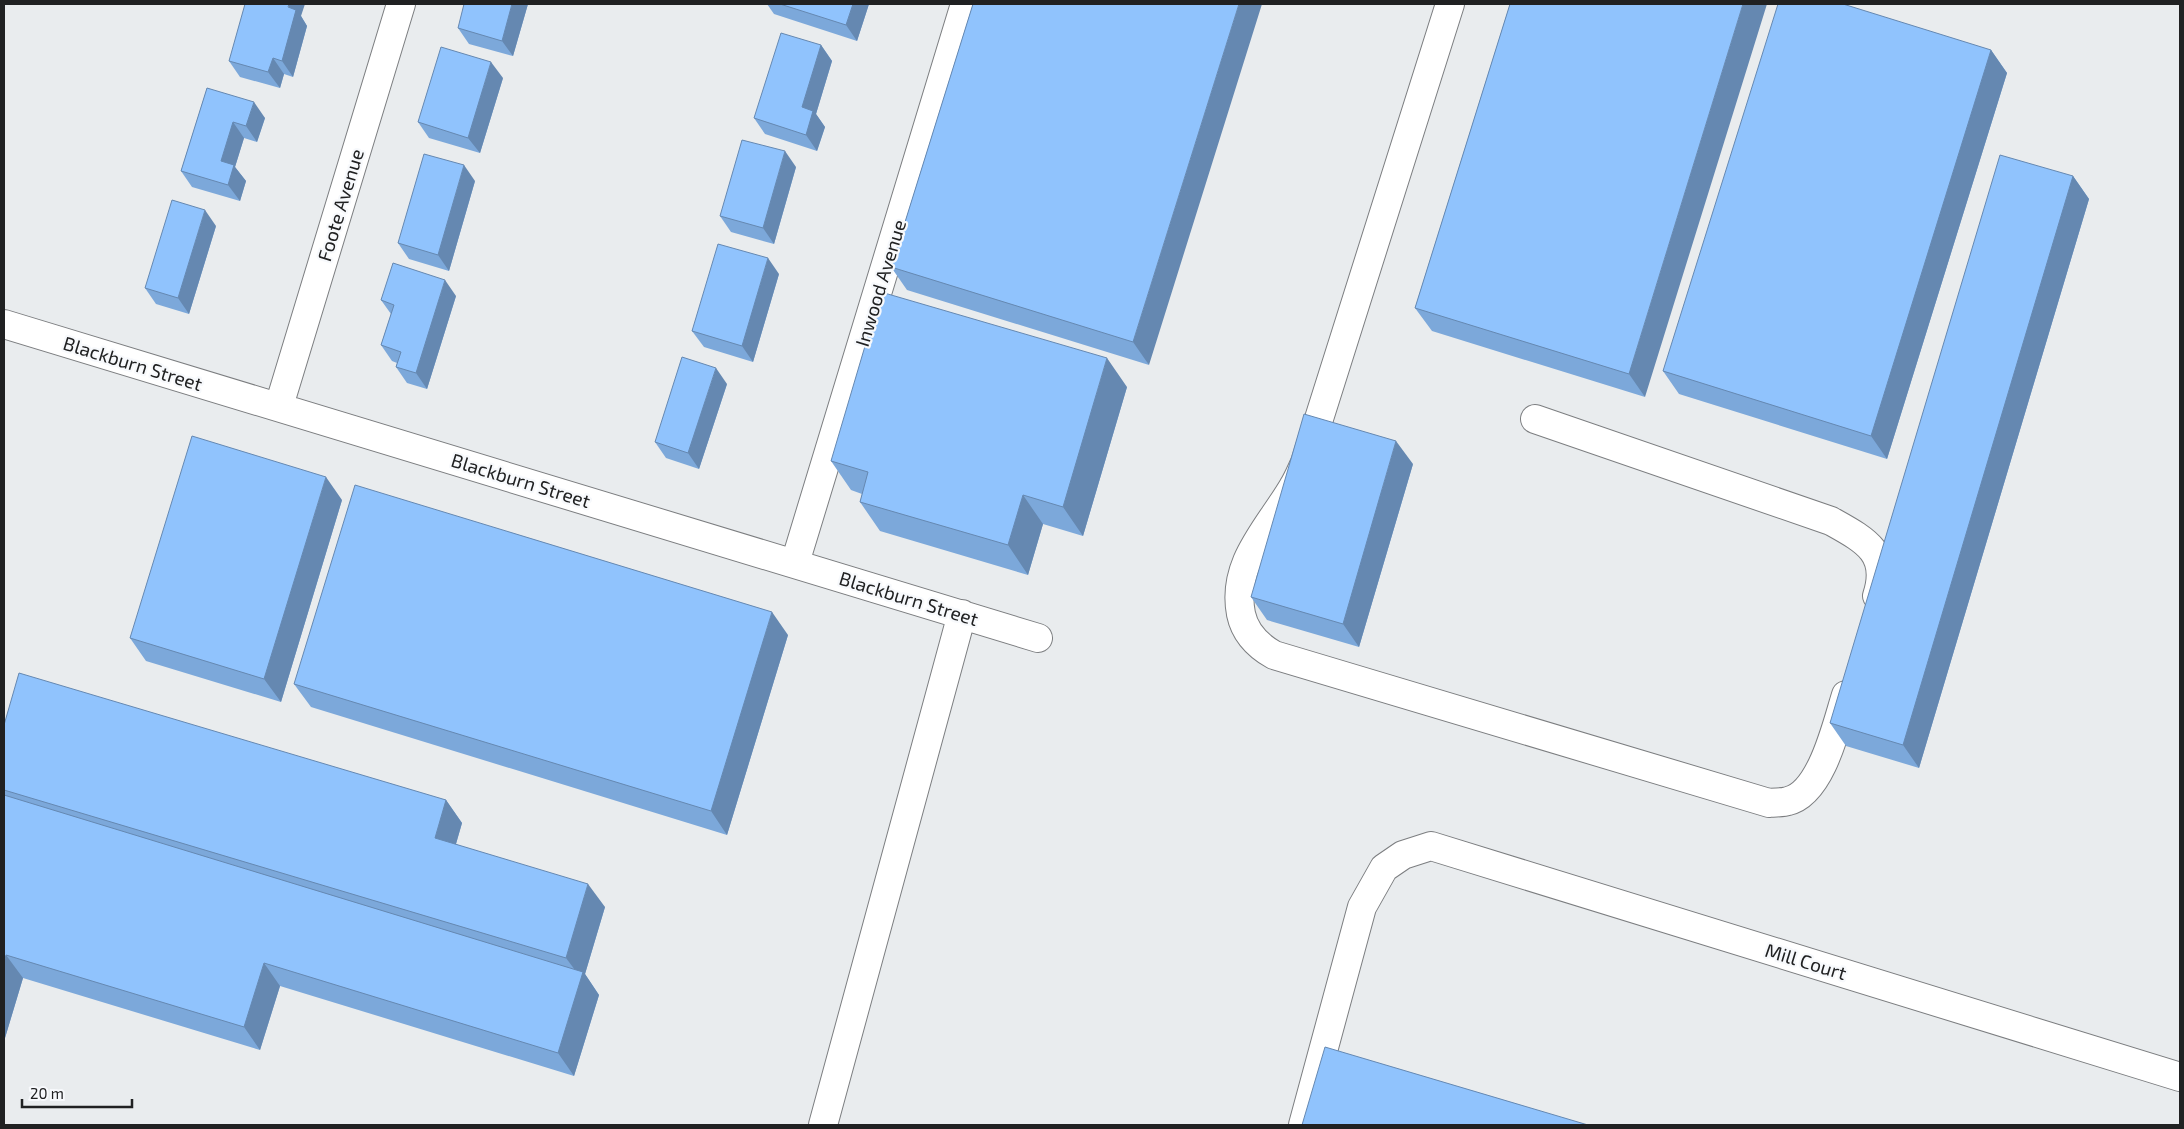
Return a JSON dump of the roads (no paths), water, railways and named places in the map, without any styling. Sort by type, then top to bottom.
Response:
[{"type":"street","name":"Foote Avenue","points":[[279,406],[401,4]]},
{"type":"street","name":"Inwood Avenue","points":[[794,563],[965,4]]},
{"type":"street","points":[[1450,4],[1305,463],[1293,487],[1251,553],[1244,570],[1239,586],[1239,602],[1243,622],[1252,637],[1260,647],[1274,655],[1769,803],[1790,801],[1802,793],[1816,776],[1826,759],[1855,667]]},
{"type":"street","name":"Blackburn Street","points":[[4,324],[1038,638]]},
{"type":"street","points":[[1535,419],[1813,513],[1850,531],[1869,546],[1880,562],[1881,583],[1869,620]]},
{"type":"street","points":[[823,1125],[962,614]]},
{"type":"street","name":"Mill Court","points":[[1303,1125],[1362,907],[1384,868],[1402,855],[1431,846],[2180,1077]]}]
